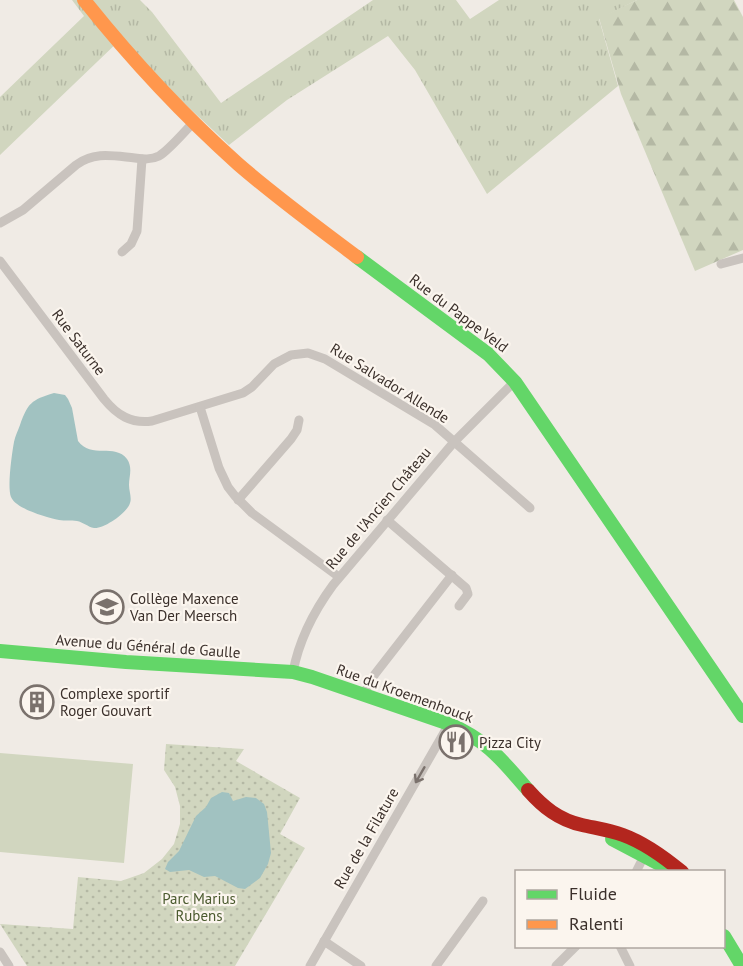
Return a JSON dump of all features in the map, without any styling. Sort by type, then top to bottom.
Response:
[{"type":"street","name":"Rue du Pappe Veld","points":[[84,0],[139,66],[193,123],[237,163],[267,189],[499,363],[549,429],[743,716]]},
{"type":"street","points":[[0,223],[23,210],[85,159],[104,155],[151,159],[160,155],[193,123]]},
{"type":"street","points":[[122,252],[130,244],[136,231],[142,159]]},
{"type":"street","points":[[721,264],[743,258]]},
{"type":"street","name":"Rue Saturne","points":[[0,261],[112,409],[125,418],[147,422]]},
{"type":"street","name":"Rue Salvador Allende","points":[[147,422],[243,393],[279,360],[291,355],[308,353],[325,359],[431,422],[530,508]]},
{"type":"street","name":"Rue de l'Ancien Château","points":[[293,672],[300,645],[313,617],[339,577],[454,442],[514,381]]},
{"type":"street","points":[[200,407],[219,468],[228,487],[238,500],[256,517],[339,577]]},
{"type":"street","points":[[238,500],[291,439],[297,430],[299,420]]},
{"type":"street","points":[[387,520],[466,588],[468,592],[459,606]]},
{"type":"street","points":[[363,695],[375,674],[452,575]]},
{"type":"street","name":"Avenue du Général de Gaulle","points":[[0,651],[126,662],[293,672]]},
{"type":"street","name":"Rue du Kroemenhouck","points":[[293,672],[449,724],[470,734],[493,749],[551,812],[580,825],[616,833],[679,870]]},
{"type":"street","name":"Rue de la Filature","points":[[310,966],[449,724]]},
{"type":"street","points":[[637,870],[647,851]]},
{"type":"street","name":"Rue du Kroemenhouck","points":[[647,851],[670,870]]},
{"type":"street","points":[[436,966],[483,901]]},
{"type":"street","points":[[725,939],[742,966]]},
{"type":"street","points":[[324,941],[361,966]]},
{"type":"street","points":[[556,966],[574,948]]},
{"type":"street","points":[[621,948],[630,966]]},
{"type":"street","points":[[0,952],[9,966]]},
{"type":"green space","points":[[72,0],[140,0],[152,12],[221,103],[373,0],[456,0],[470,19],[499,0],[637,0],[599,19],[618,86],[487,194],[415,70],[388,36],[287,100],[229,145],[156,77],[122,38],[0,155],[0,97],[84,16]]},
{"type":"green space","points":[[637,0],[734,0],[743,17],[743,250],[695,271],[621,94],[599,18]]},
{"type":"green space","name":"Parc Marius Rubens","points":[[166,744],[244,749],[236,761],[300,798],[280,834],[305,848],[235,966],[27,966],[0,924],[73,929],[78,877],[121,881],[144,873],[162,859],[174,844],[180,824],[180,806],[175,787],[164,770]]},
{"type":"green space","points":[[0,753],[133,764],[124,863],[0,852]]},
{"type":"water","points":[[54,393],[65,395],[68,399],[72,408],[78,441],[83,446],[122,454],[129,462],[130,503],[120,516],[98,528],[77,521],[59,520],[39,515],[25,509],[11,497],[12,454],[15,438],[23,418],[31,403]]},
{"type":"water","points":[[222,792],[229,793],[233,801],[246,797],[256,798],[264,804],[267,812],[271,853],[268,864],[260,878],[245,889],[238,888],[215,876],[204,877],[189,870],[170,872],[165,869],[168,862],[179,851],[196,816],[206,807],[211,798]]},
{"type":"traffic: fast","points":[[357,257],[488,354],[515,382],[743,716]]},
{"type":"traffic: fast","points":[[0,651],[126,662],[293,672],[312,677],[462,730],[493,752],[528,790]]},
{"type":"traffic: fast","points":[[612,839],[667,868]]},
{"type":"traffic: fast","points":[[725,938],[742,966]]},
{"type":"traffic: slow","points":[[84,0],[158,85],[217,145],[267,188],[357,257]]},
{"type":"traffic: jam","points":[[528,790],[559,816],[574,823],[631,838],[654,851],[679,870]]},
{"type":"place","name":"Collège Maxence Van Der Meersch","points":[[107,607]]},
{"type":"place","name":"Complexe sportif Roger Gouvart","points":[[37,702]]},
{"type":"place","name":"Pizza City","points":[[456,742]]}]
